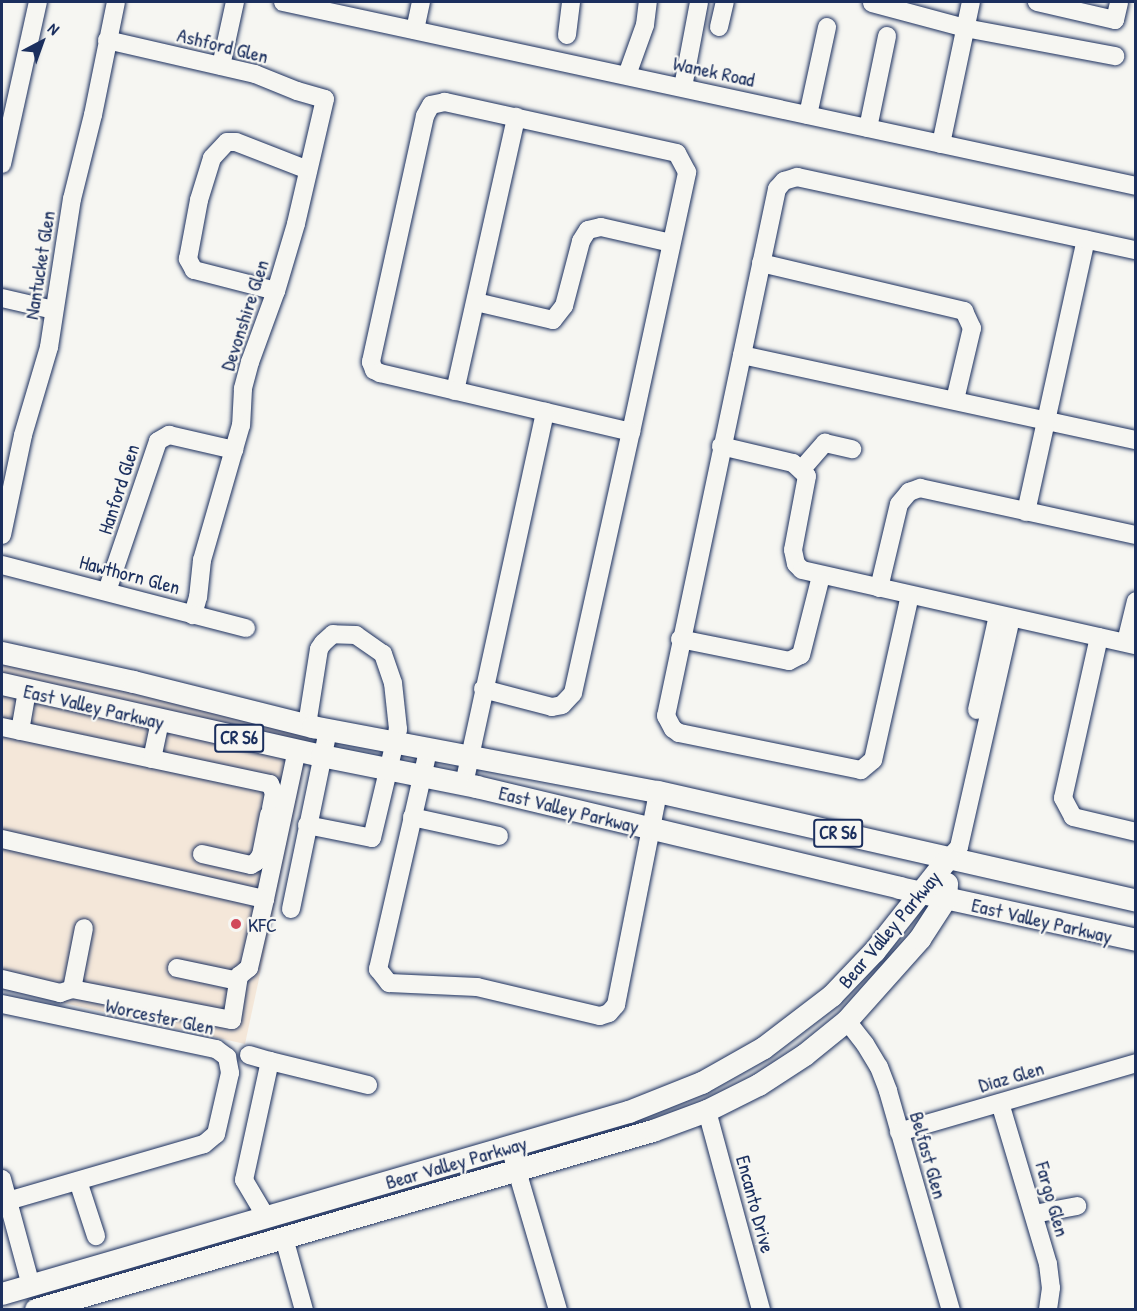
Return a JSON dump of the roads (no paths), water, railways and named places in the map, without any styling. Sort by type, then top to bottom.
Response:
[{"type":"main road","name":"East Valley Parkway","points":[[2,653],[134,681],[317,727],[428,751],[658,792],[1136,901]]},
{"type":"main road","name":"East Valley Parkway","points":[[2,684],[322,756],[464,784],[920,892],[1136,940]]},
{"type":"main road","points":[[160,720],[169,706],[219,714],[238,708]]},
{"type":"main road","name":"Bear Valley Parkway","points":[[2,1294],[510,1147],[655,1103],[702,1083],[764,1048],[832,996],[875,951],[948,859]]},
{"type":"main road","name":"Bear Valley Parkway","points":[[36,1310],[653,1131],[707,1111],[759,1085],[805,1055],[847,1022],[920,939],[946,898],[948,859]]},
{"type":"street","points":[[2,164],[5,136],[38,2]]},
{"type":"street","name":"Nantucket Glen","points":[[2,535],[23,435],[49,347],[72,199],[116,2]]},
{"type":"street","points":[[221,66],[235,2]]},
{"type":"street","name":"Wanek Road","points":[[284,2],[1136,186]]},
{"type":"street","points":[[415,30],[422,2]]},
{"type":"street","points":[[567,35],[571,2]]},
{"type":"street","points":[[627,75],[645,25],[648,2]]},
{"type":"street","points":[[683,87],[699,2]]},
{"type":"street","points":[[719,27],[724,2]]},
{"type":"street","points":[[941,144],[970,2]]},
{"type":"street","points":[[1037,2],[1115,20],[1119,2]]},
{"type":"street","points":[[872,3],[965,28],[1115,56]]},
{"type":"street","points":[[808,115],[827,27]]},
{"type":"street","points":[[868,128],[887,36]]},
{"type":"street","name":"Ashford Glen","points":[[107,40],[255,74],[297,91],[325,99]]},
{"type":"street","name":"Devonshire Glen","points":[[193,615],[198,597],[202,560],[241,424],[243,389],[296,224],[325,99]]},
{"type":"street","points":[[483,689],[552,707],[562,705],[573,693],[631,432],[687,172],[677,153],[445,102],[431,105],[425,116],[371,362],[380,373],[631,432]]},
{"type":"street","points":[[455,391],[516,117]]},
{"type":"street","points":[[276,291],[194,270],[188,259],[199,200],[212,158],[227,142],[236,142],[308,170]]},
{"type":"street","points":[[910,595],[873,760],[861,770],[680,733],[673,729],[666,716],[680,639],[777,189],[784,181],[797,177],[1136,250]]},
{"type":"street","points":[[476,302],[553,320],[564,306],[581,241],[588,230],[601,227],[671,243]]},
{"type":"street","points":[[1026,512],[1086,240]]},
{"type":"street","points":[[761,263],[964,311],[972,328],[955,400]]},
{"type":"street","points":[[2,298],[54,310]]},
{"type":"street","points":[[742,354],[1136,440]]},
{"type":"street","points":[[464,784],[545,412]]},
{"type":"street","name":"Hanford Glen","points":[[106,591],[158,441],[169,435],[234,450]]},
{"type":"street","points":[[802,469],[825,443],[852,449]]},
{"type":"street","points":[[722,446],[793,463],[807,476],[793,550],[796,564],[802,570],[1131,644],[1136,601]]},
{"type":"street","points":[[879,588],[899,504],[909,492],[920,488],[1136,535]]},
{"type":"street","name":"Hawthorn Glen","points":[[2,565],[246,628]]},
{"type":"street","points":[[680,639],[789,661],[801,655],[821,576]]},
{"type":"street","points":[[948,859],[948,844],[970,771],[1005,616]]},
{"type":"street","points":[[291,909],[307,825],[322,756],[317,727],[319,649],[333,634],[356,634],[383,654],[393,683],[398,729],[372,838],[307,825]]},
{"type":"street","points":[[1099,637],[1063,798],[1072,817],[1136,832]]},
{"type":"street","points":[[20,731],[27,690]]},
{"type":"street","points":[[152,759],[160,720]]},
{"type":"street","points":[[2,727],[270,784],[274,793],[261,855],[256,862],[251,865],[202,854]]},
{"type":"street","points":[[2,980],[60,993],[72,988],[232,1020],[239,976],[249,968],[297,750]]},
{"type":"street","points":[[428,751],[378,969],[389,983],[477,987],[600,1016],[609,1013],[616,1005],[658,792]]},
{"type":"street","points":[[412,817],[499,836]]},
{"type":"street","points":[[2,840],[265,899]]},
{"type":"street","points":[[72,988],[84,928]]},
{"type":"street","points":[[177,968],[238,981]]},
{"type":"street","name":"Worcester Glen","points":[[2,1004],[216,1049],[227,1058],[230,1073],[216,1134],[204,1144],[78,1181],[7,1211]]},
{"type":"street","name":"Belfast Glen","points":[[847,1022],[866,1044],[879,1067],[951,1310]]},
{"type":"street","points":[[249,1055],[368,1085]]},
{"type":"street","points":[[266,1217],[244,1180],[270,1061]]},
{"type":"street","name":"Diaz Glen","points":[[899,1132],[1136,1063]]},
{"type":"street","name":"Fargo Glen","points":[[1000,1103],[1048,1264],[1051,1288],[1048,1310]]},
{"type":"street","name":"Encanto Drive","points":[[707,1111],[761,1310]]},
{"type":"street","points":[[510,1147],[558,1310]]},
{"type":"street","points":[[2,1179],[7,1211],[30,1286]]},
{"type":"street","points":[[78,1181],[96,1236]]},
{"type":"street","points":[[1034,1214],[1077,1206]]},
{"type":"street","points":[[284,1238],[304,1310]]},
{"type":"place","name":"KFC","points":[[236,924]]}]
